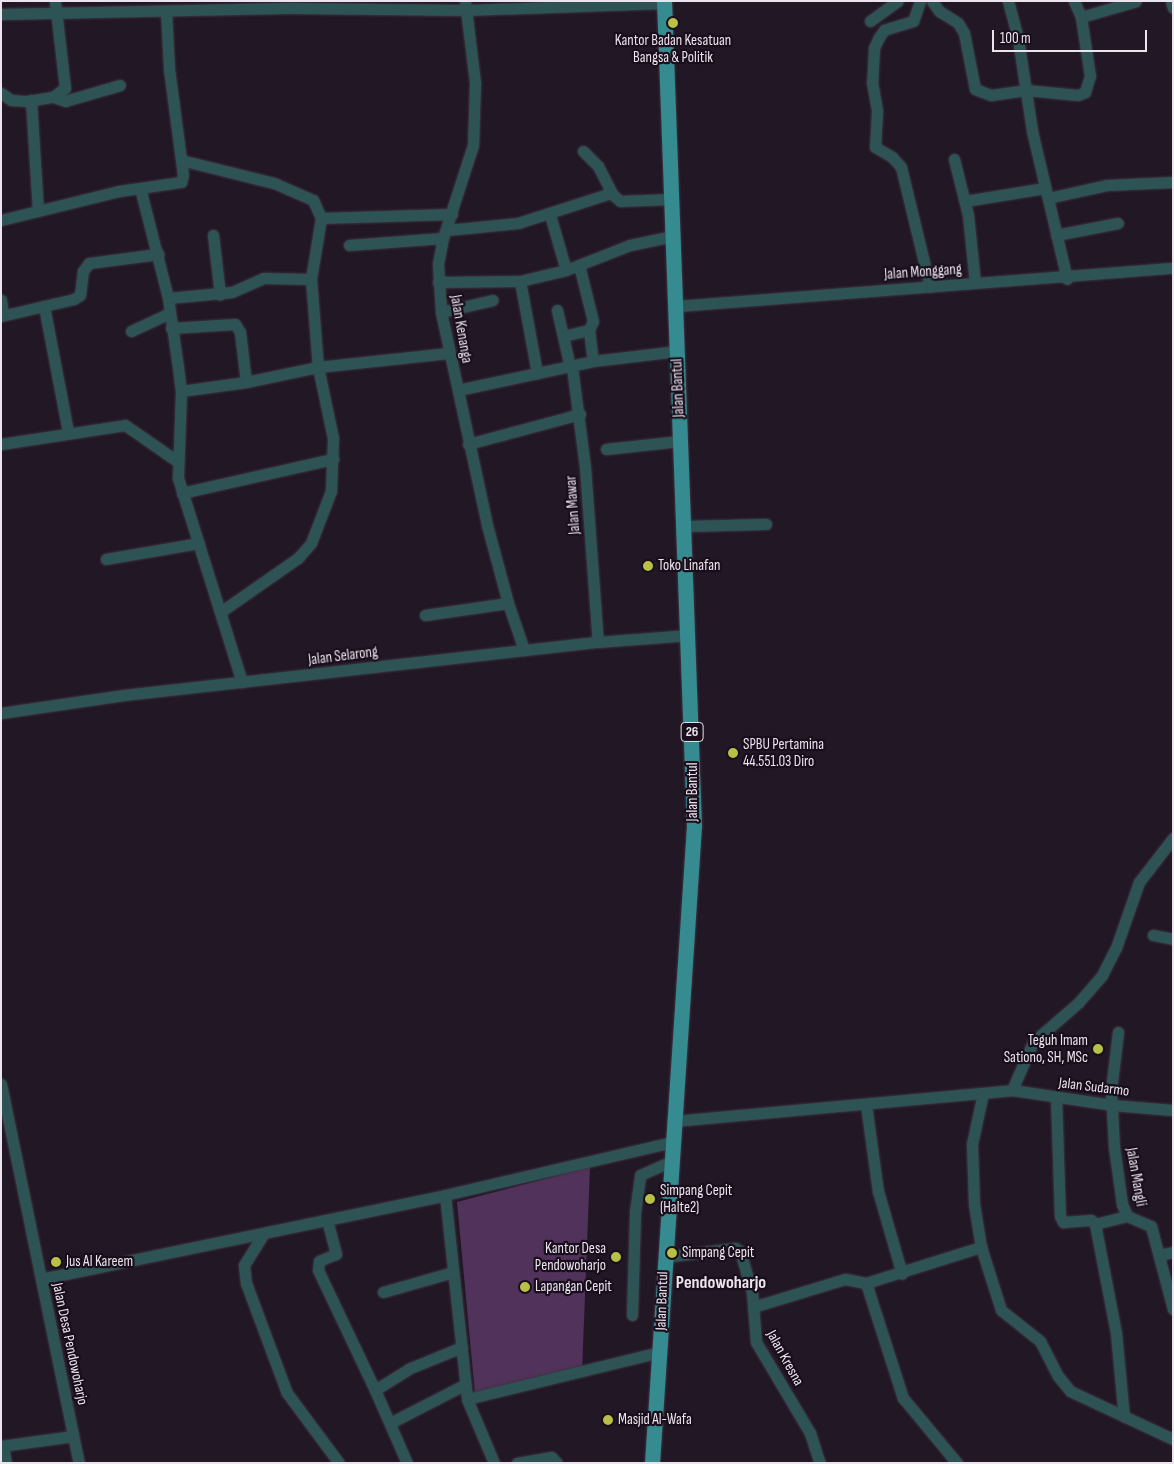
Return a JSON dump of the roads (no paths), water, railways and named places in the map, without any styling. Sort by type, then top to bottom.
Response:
[{"type":"main road","name":"Jalan Bantul","points":[[652,1463],[664,1258],[694,826],[689,634],[676,351],[676,306],[661,3]]},
{"type":"street","points":[[1,93],[11,100],[31,100],[53,97],[62,92],[66,83],[55,1]]},
{"type":"street","points":[[870,21],[898,1]]},
{"type":"street","points":[[920,1],[913,21],[889,27],[878,39],[874,48],[876,60],[872,82],[877,111],[875,147],[892,157],[901,167],[930,287]]},
{"type":"street","points":[[932,1],[939,11],[958,23],[964,33],[975,89],[991,95],[1026,90],[1078,95],[1088,89],[1090,70],[1081,17],[1074,1]]},
{"type":"street","points":[[1008,1],[1018,40],[1046,193],[1067,279]]},
{"type":"street","points":[[1081,17],[1136,1]]},
{"type":"street","points":[[1171,1],[1173,8]]},
{"type":"street","points":[[1,14],[166,11],[296,5],[465,6],[661,3]]},
{"type":"street","name":"Jalan Kenanga","points":[[465,6],[475,83],[473,145],[445,234],[438,282],[448,353],[458,390],[468,444],[508,603],[524,650]]},
{"type":"street","points":[[1,220],[140,188],[177,185],[182,179],[169,68],[166,11]]},
{"type":"street","points":[[53,97],[65,101],[120,85]]},
{"type":"street","points":[[31,100],[38,211]]},
{"type":"street","points":[[583,152],[598,166],[612,193],[620,201],[671,198]]},
{"type":"street","points":[[181,160],[274,183],[313,200],[320,208],[321,218],[311,279],[318,367],[333,438],[331,491],[311,544],[298,558],[222,611]]},
{"type":"street","points":[[954,160],[965,201],[975,283]]},
{"type":"street","points":[[965,201],[1112,185],[1173,182]]},
{"type":"street","points":[[140,188],[168,298],[168,314],[181,391],[177,461],[182,493],[222,611],[242,682]]},
{"type":"street","points":[[349,245],[445,234],[518,222],[550,214],[612,193]]},
{"type":"street","points":[[321,218],[452,214]]},
{"type":"street","points":[[550,214],[566,270]]},
{"type":"street","points":[[1056,235],[1118,223]]},
{"type":"street","points":[[213,234],[220,295]]},
{"type":"street","points":[[438,282],[520,281],[579,266],[630,245],[673,236]]},
{"type":"street","points":[[1,300],[2,315],[65,302],[80,295],[83,271],[89,263],[158,254]]},
{"type":"street","points":[[579,266],[593,321],[589,330],[593,361]]},
{"type":"street","name":"Jalan Monggang","points":[[676,306],[975,283],[1067,279],[1172,266]]},
{"type":"street","points":[[168,298],[220,295],[263,278],[311,279]]},
{"type":"street","points":[[520,281],[537,373]]},
{"type":"street","points":[[441,312],[493,300]]},
{"type":"street","points":[[44,306],[68,432]]},
{"type":"street","name":"Jalan Mawar","points":[[557,310],[580,414],[598,642]]},
{"type":"street","points":[[131,331],[168,314]]},
{"type":"street","points":[[171,328],[236,324],[240,332],[246,382]]},
{"type":"street","points":[[563,336],[589,330]]},
{"type":"street","points":[[458,390],[593,361],[676,351]]},
{"type":"street","points":[[181,391],[246,382],[318,367],[448,353]]},
{"type":"street","points":[[468,444],[580,414]]},
{"type":"street","points":[[1,444],[68,432],[125,425],[177,461]]},
{"type":"street","points":[[606,449],[680,441]]},
{"type":"street","points":[[182,493],[333,459]]},
{"type":"street","points":[[684,526],[766,524]]},
{"type":"street","points":[[106,558],[199,543]]},
{"type":"street","points":[[425,615],[508,603]]},
{"type":"street","name":"Jalan Selarong","points":[[1,713],[242,682],[598,642],[689,634]]},
{"type":"street","points":[[1012,1090],[1033,1042],[1078,1003],[1102,975],[1116,948],[1138,882],[1168,856],[1173,838]]},
{"type":"street","points":[[1153,936],[1173,939]]},
{"type":"street","name":"Jalan Mangli","points":[[1118,1032],[1112,1105],[1122,1204],[1127,1216],[1148,1223],[1159,1255],[1173,1309]]},
{"type":"street","name":"Jalan Desa Pendowoharjo","points":[[1,1084],[79,1463]]},
{"type":"street","name":"Jalan Sudarmo","points":[[674,1120],[866,1105],[1012,1090],[1112,1105],[1173,1110]]},
{"type":"street","points":[[983,1093],[971,1160],[981,1247],[1002,1310],[1047,1348],[1065,1387],[1077,1396],[1173,1439]]},
{"type":"street","points":[[1056,1097],[1061,1220],[1091,1220],[1095,1224],[1116,1333],[1124,1417]]},
{"type":"street","points":[[866,1105],[878,1191],[902,1274]]},
{"type":"street","points":[[41,1279],[445,1195],[673,1142]]},
{"type":"street","points":[[632,1315],[635,1212],[640,1175],[671,1161]]},
{"type":"street","points":[[445,1195],[467,1399],[494,1463]]},
{"type":"street","points":[[1095,1224],[1127,1216]]},
{"type":"street","points":[[327,1220],[336,1254],[319,1261],[318,1270],[375,1390],[407,1463]]},
{"type":"street","points":[[264,1233],[244,1265],[246,1284],[287,1393],[339,1463]]},
{"type":"street","points":[[752,1307],[838,1281],[853,1279],[866,1283],[902,1274],[981,1247]]},
{"type":"street","name":"Jalan Kresna","points":[[664,1258],[739,1249],[748,1272],[756,1342],[810,1432],[820,1463]]},
{"type":"street","points":[[1159,1255],[1173,1252]]},
{"type":"street","points":[[383,1292],[454,1272]]},
{"type":"street","points":[[866,1283],[903,1398],[957,1463]]},
{"type":"street","points":[[375,1390],[424,1361],[462,1346]]},
{"type":"street","points":[[467,1399],[660,1352]]},
{"type":"street","points":[[390,1423],[466,1384]]},
{"type":"street","points":[[6,1463],[2,1446],[73,1436]]},
{"type":"street","points":[[517,1463],[551,1457],[557,1463]]},
{"type":"place","name":"Kantor Badan Kesatuan Bangsa & Politik","points":[[673,23]]},
{"type":"place","name":"Toko Linafan","points":[[648,566]]},
{"type":"place","name":"SPBU Pertamina 44.551.03 Diro","points":[[733,753]]},
{"type":"place","name":"Teguh Imam Sationo, SH, MSc","points":[[1098,1049]]},
{"type":"place","name":"Simpang Cepit (Halte2)","points":[[650,1199]]},
{"type":"place","name":"Simpang Cepit","points":[[672,1253]]},
{"type":"place","name":"Kantor Desa Pendowoharjo","points":[[616,1257]]},
{"type":"place","name":"Jus Al Kareem","points":[[56,1262]]},
{"type":"place","name":"Lapangan Cepit","points":[[525,1287]]},
{"type":"place","name":"Masjid Al-Wafa","points":[[608,1420]]},
{"type":"district","name":"Pendowoharjo","points":[[721,1283]]}]
